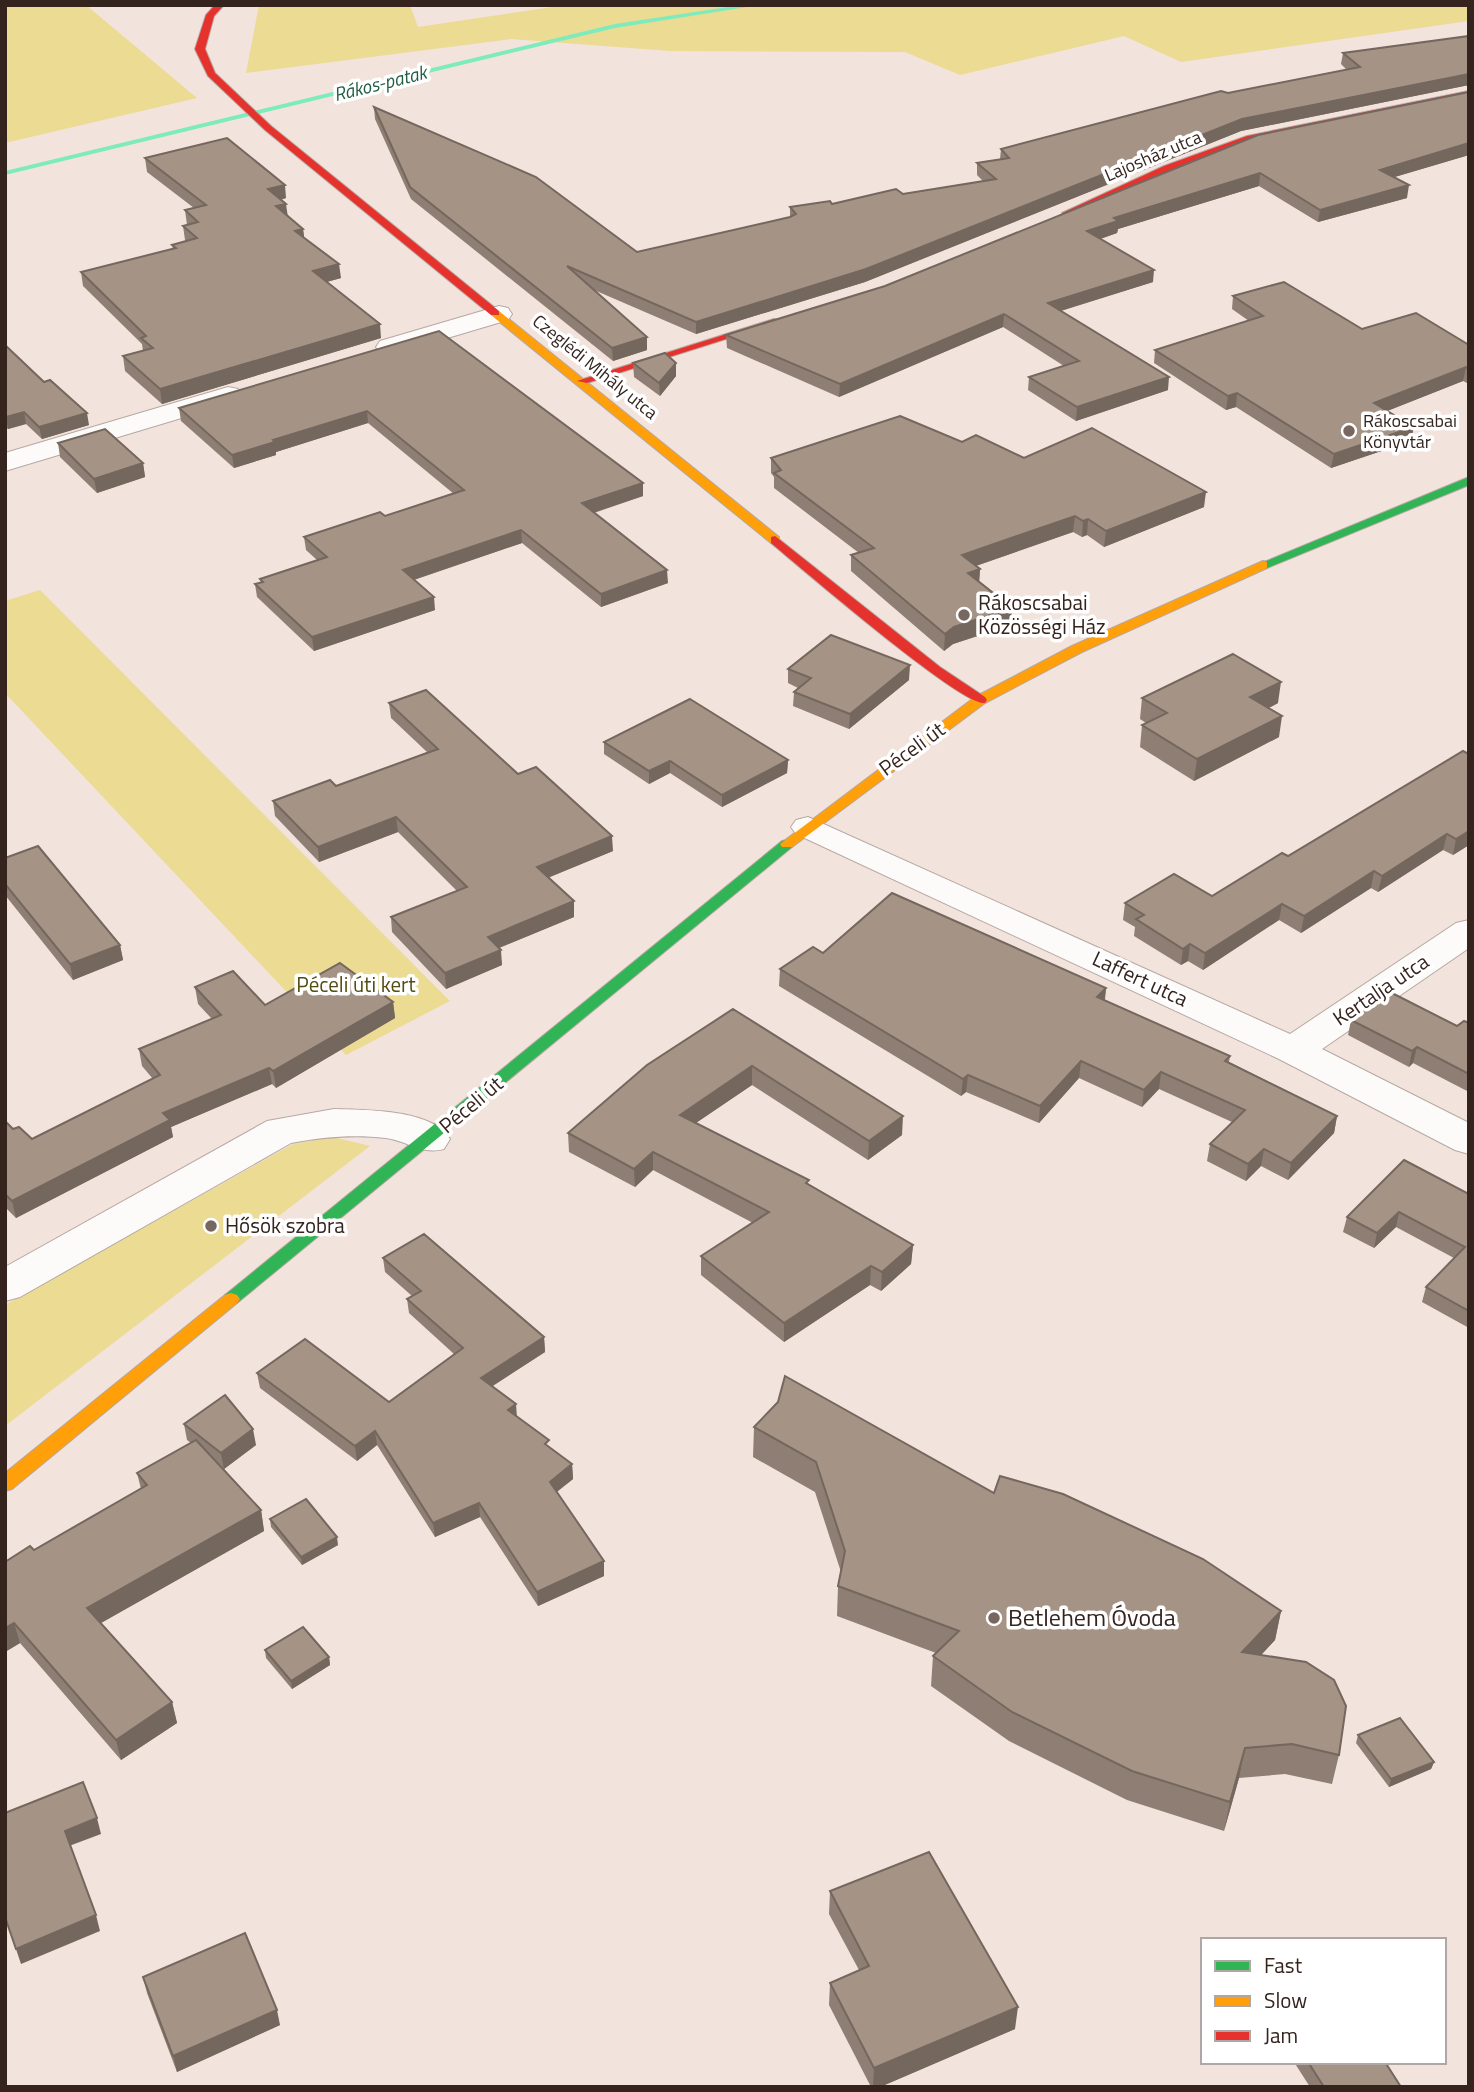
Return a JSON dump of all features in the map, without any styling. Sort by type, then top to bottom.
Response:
[{"type":"main road","name":"Czeglédi Mihály utca","points":[[220,5],[210,15],[200,49],[211,74],[268,128],[935,670],[980,700]]},
{"type":"main road","name":"Lajosház utca","points":[[1051,220],[1168,168],[1250,138],[1469,94]]},
{"type":"main road","points":[[583,382],[797,315]]},
{"type":"main road","name":"Péceli út","points":[[5,1484],[430,1139],[808,827],[980,700],[1077,649],[1206,588],[1469,481]]},
{"type":"street","points":[[361,355],[499,314]]},
{"type":"street","points":[[5,461],[256,387]]},
{"type":"street","name":"Laffert utca","points":[[808,827],[1293,1050],[1469,1140]]},
{"type":"street","name":"Kertalja utca","points":[[1293,1050],[1469,931]]},
{"type":"street","name":"Péceli út","points":[[5,1286],[281,1131],[334,1122],[391,1125],[430,1139]]},
{"type":"green space","points":[[5,5],[86,5],[197,98],[5,143]]},
{"type":"green space","points":[[259,5],[410,5],[418,27],[566,5],[1469,5],[1469,21],[1181,62],[1124,36],[960,75],[905,52],[670,51],[511,39],[246,73]]},
{"type":"green space","name":"Péceli úti kert","points":[[40,590],[450,1001],[346,1055],[5,693],[5,601]]},
{"type":"green space","points":[[333,1137],[370,1146],[5,1426],[5,1305],[293,1144]]},
{"type":"building","points":[[1469,36],[1469,74],[1242,119],[866,269],[696,322],[567,266],[647,337],[612,348],[410,187],[374,107],[536,177],[637,252],[790,217],[796,214],[790,207],[830,201],[832,204],[896,189],[903,194],[996,179],[977,163],[1009,158],[1001,149],[1221,91],[1228,93],[1360,67],[1343,53]]},
{"type":"building","points":[[1469,92],[1469,143],[1380,170],[1409,185],[1320,210],[1260,173],[1114,218],[1118,221],[1087,231],[1154,270],[1048,303],[1169,377],[1077,407],[1029,377],[1079,361],[1004,314],[840,384],[726,335],[885,286],[1258,135]]},
{"type":"building","points":[[227,138],[285,185],[268,189],[286,204],[276,206],[303,229],[295,231],[339,264],[313,271],[380,324],[160,389],[123,356],[153,348],[141,338],[146,336],[81,272],[176,248],[172,245],[197,238],[183,226],[198,222],[185,210],[206,205],[145,158]]},
{"type":"building","points":[[1284,282],[1362,329],[1416,313],[1469,345],[1469,369],[1466,367],[1374,403],[1414,427],[1334,454],[1237,393],[1228,396],[1155,350],[1263,316],[1233,296]]},
{"type":"building","points":[[439,331],[643,483],[582,503],[667,570],[601,594],[521,530],[403,570],[434,597],[312,637],[255,584],[263,582],[260,579],[327,557],[304,537],[380,512],[385,516],[464,490],[367,411],[232,455],[179,408]]},
{"type":"building","points":[[5,345],[44,382],[50,380],[87,413],[39,427],[24,412],[6,417]]},
{"type":"building","points":[[665,353],[676,363],[659,383],[633,363]]},
{"type":"building","points":[[900,416],[962,442],[976,435],[1024,458],[1092,428],[1206,492],[1106,531],[1088,519],[1083,521],[1075,516],[962,555],[980,569],[968,573],[1012,608],[954,627],[945,634],[851,555],[874,548],[774,473],[781,470],[771,458]]},
{"type":"building","points":[[105,429],[143,463],[94,479],[58,443]]},
{"type":"building","points":[[831,635],[910,665],[850,714],[794,692],[811,678],[788,669]]},
{"type":"building","points":[[1233,654],[1281,682],[1250,697],[1282,716],[1197,759],[1142,725],[1167,713],[1142,698]]},
{"type":"building","points":[[426,690],[518,774],[536,767],[612,836],[537,867],[574,901],[488,937],[501,950],[445,973],[391,917],[467,887],[396,817],[318,847],[273,801],[330,780],[336,786],[438,749],[389,703]]},
{"type":"building","points":[[690,699],[788,760],[722,795],[670,761],[649,771],[604,742]]},
{"type":"building","points":[[1463,751],[1469,754],[1469,831],[1456,839],[1447,834],[1382,876],[1374,871],[1304,916],[1282,904],[1205,953],[1190,944],[1183,949],[1136,919],[1144,915],[1125,903],[1174,874],[1212,896],[1282,853],[1288,856]]},
{"type":"building","points":[[38,846],[120,945],[70,964],[5,884],[5,858]]},
{"type":"building","points":[[892,893],[1106,988],[1097,997],[1230,1056],[1225,1061],[1337,1116],[1291,1163],[1264,1149],[1248,1164],[1210,1144],[1245,1110],[1161,1072],[1144,1090],[1081,1061],[1040,1106],[968,1075],[963,1079],[780,969],[813,947],[823,953]]},
{"type":"building","points":[[340,963],[393,1002],[273,1071],[269,1068],[163,1113],[170,1120],[12,1201],[5,1194],[5,1121],[13,1129],[19,1127],[32,1139],[160,1075],[139,1049],[221,1015],[195,987],[233,971],[265,1005]]},
{"type":"building","points":[[1390,992],[1457,1026],[1464,1021],[1469,1023],[1469,1074],[1417,1047],[1412,1051],[1351,1020]]},
{"type":"building","points":[[733,1009],[903,1116],[869,1141],[752,1066],[680,1115],[809,1180],[806,1183],[913,1245],[882,1272],[871,1266],[784,1323],[701,1256],[769,1212],[653,1152],[634,1169],[568,1133],[647,1065]]},
{"type":"building","points":[[1404,1160],[1469,1194],[1469,1311],[1426,1287],[1465,1247],[1399,1212],[1377,1233],[1347,1217]]},
{"type":"building","points":[[424,1234],[544,1337],[481,1378],[516,1404],[508,1410],[549,1440],[545,1444],[572,1464],[550,1482],[604,1561],[537,1592],[479,1503],[433,1523],[375,1431],[355,1446],[257,1373],[305,1339],[389,1402],[463,1348],[407,1299],[421,1291],[383,1258]]},
{"type":"building","name":"Betlehem Óvoda","points":[[785,1376],[994,1493],[1000,1476],[1063,1494],[1203,1559],[1281,1611],[1242,1652],[1306,1662],[1334,1680],[1346,1706],[1339,1755],[1292,1744],[1245,1748],[1230,1802],[1132,1771],[1012,1712],[933,1656],[959,1631],[838,1586],[845,1551],[816,1462],[754,1427],[778,1402]]},
{"type":"building","points":[[225,1395],[253,1429],[221,1453],[184,1424]]},
{"type":"building","points":[[196,1440],[261,1510],[87,1608],[172,1702],[116,1740],[14,1623],[5,1628],[5,1562],[30,1546],[34,1550],[147,1485],[137,1473]]},
{"type":"building","points":[[306,1499],[337,1537],[301,1557],[270,1519]]},
{"type":"building","points":[[303,1627],[329,1657],[291,1681],[265,1650]]},
{"type":"building","points":[[1400,1718],[1434,1762],[1391,1779],[1358,1735]]},
{"type":"building","points":[[83,1782],[97,1818],[65,1831],[96,1915],[16,1949],[5,1917],[5,1813]]},
{"type":"building","points":[[929,1852],[1018,2007],[874,2068],[830,1983],[869,1966],[830,1891]]},
{"type":"building","points":[[245,1933],[277,2010],[173,2056],[143,1977]]},
{"type":"building","points":[[1309,2064],[1386,2064],[1401,2087],[1324,2087]]},
{"type":"waterway","name":"Rákos-patak","points":[[5,173],[615,26],[757,5]]},
{"type":"traffic: fast","points":[[1263,565],[1469,481]]},
{"type":"traffic: fast","points":[[231,1299],[787,844]]},
{"type":"traffic: slow","points":[[495,313],[775,540]]},
{"type":"traffic: slow","points":[[787,844],[980,700],[1077,649],[1263,565]]},
{"type":"traffic: slow","points":[[5,1484],[231,1299]]},
{"type":"traffic: jam","points":[[220,5],[210,15],[200,49],[211,74],[268,128],[495,313]]},
{"type":"traffic: jam","points":[[1067,213],[1168,168],[1250,138],[1469,94]]},
{"type":"traffic: jam","points":[[583,381],[778,321]]},
{"type":"traffic: jam","points":[[775,540],[935,670],[980,700]]},
{"type":"place","name":"Rákoscsabai Könyvtár","points":[[1349,431]]},
{"type":"place","name":"Rákoscsabai Közösségi Ház","points":[[964,615]]},
{"type":"place","name":"Hősök szobra","points":[[211,1226]]},
{"type":"place","name":"Betlehem Óvoda","points":[[994,1618]]}]
